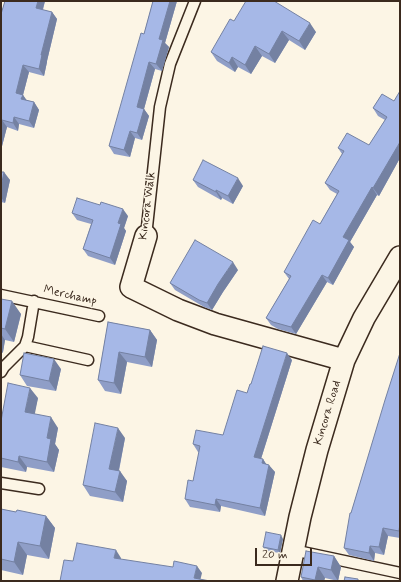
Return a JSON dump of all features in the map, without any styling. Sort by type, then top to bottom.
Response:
[{"type":"street","name":"Kincora Walk","points":[[146,236],[131,287],[178,310],[215,324],[344,360]]},
{"type":"street","name":"Kincora Road","points":[[287,581],[300,517],[317,450],[344,360],[364,318],[400,257]]},
{"type":"lane","name":"Kincora Walk","points":[[146,236],[160,107],[170,64],[195,1]]},
{"type":"lane","name":"Merchamp","points":[[1,295],[99,316]]},
{"type":"lane","name":"Merchamp","points":[[25,346],[34,301]]},
{"type":"lane","points":[[1,372],[25,346],[88,360]]},
{"type":"lane","points":[[1,483],[40,490]]},
{"type":"lane","points":[[293,550],[400,573]]},
{"type":"building","points":[[5,1],[38,1],[36,8],[52,12],[39,69],[23,65],[16,93],[23,95],[21,99],[34,102],[29,121],[14,117],[13,123],[2,120],[1,122],[1,14]]},
{"type":"building","points":[[153,1],[170,1],[159,39],[163,40],[156,64],[149,62],[137,107],[144,109],[137,133],[130,131],[124,150],[109,146],[141,33],[144,34]]},
{"type":"building","points":[[246,1],[274,1],[310,23],[299,41],[282,31],[269,54],[255,46],[245,65],[232,57],[229,63],[211,52],[230,19],[234,21]]},
{"type":"building","points":[[400,91],[400,142],[343,237],[349,240],[328,278],[322,275],[291,327],[273,322],[266,318],[291,276],[284,272],[313,220],[320,224],[339,191],[325,183],[344,151],[338,148],[347,133],[369,145],[387,117],[373,108],[382,94],[394,101]]},
{"type":"building","points":[[203,160],[238,178],[228,196],[216,190],[216,192],[193,180]]},
{"type":"building","points":[[1,172],[4,172],[1,187]]},
{"type":"building","points":[[77,198],[100,205],[101,202],[123,209],[118,223],[121,224],[110,258],[83,249],[93,220],[72,213]]},
{"type":"building","points":[[195,240],[233,262],[207,303],[170,283]]},
{"type":"building","points":[[1,299],[12,301],[5,329],[1,328]]},
{"type":"building","points":[[108,322],[150,330],[145,357],[119,352],[114,383],[98,380]]},
{"type":"building","points":[[263,346],[287,353],[254,457],[263,459],[262,463],[269,465],[260,508],[216,499],[215,505],[185,499],[188,480],[193,481],[200,446],[193,444],[196,430],[223,435],[237,390],[247,393]]},
{"type":"building","points":[[24,353],[54,359],[49,381],[20,375]]},
{"type":"building","points":[[400,353],[399,531],[383,528],[379,547],[370,546],[369,553],[344,548],[350,513]]},
{"type":"building","points":[[8,383],[30,388],[25,412],[51,417],[47,438],[51,439],[47,462],[19,456],[18,462],[1,458],[1,421]]},
{"type":"building","points":[[95,423],[118,428],[109,469],[120,471],[115,492],[83,485]]},
{"type":"building","points":[[1,509],[16,512],[17,510],[46,516],[40,546],[18,542],[14,562],[1,559]]},
{"type":"building","points":[[266,532],[281,535],[278,550],[263,547]]},
{"type":"building","points":[[77,543],[116,550],[114,558],[173,567],[174,561],[197,566],[194,578],[210,581],[60,581],[64,560],[73,561]]},
{"type":"building","points":[[306,551],[334,556],[331,570],[318,567],[315,580],[301,577]]},
{"type":"building","points":[[345,577],[358,579],[358,581],[344,581]]}]
